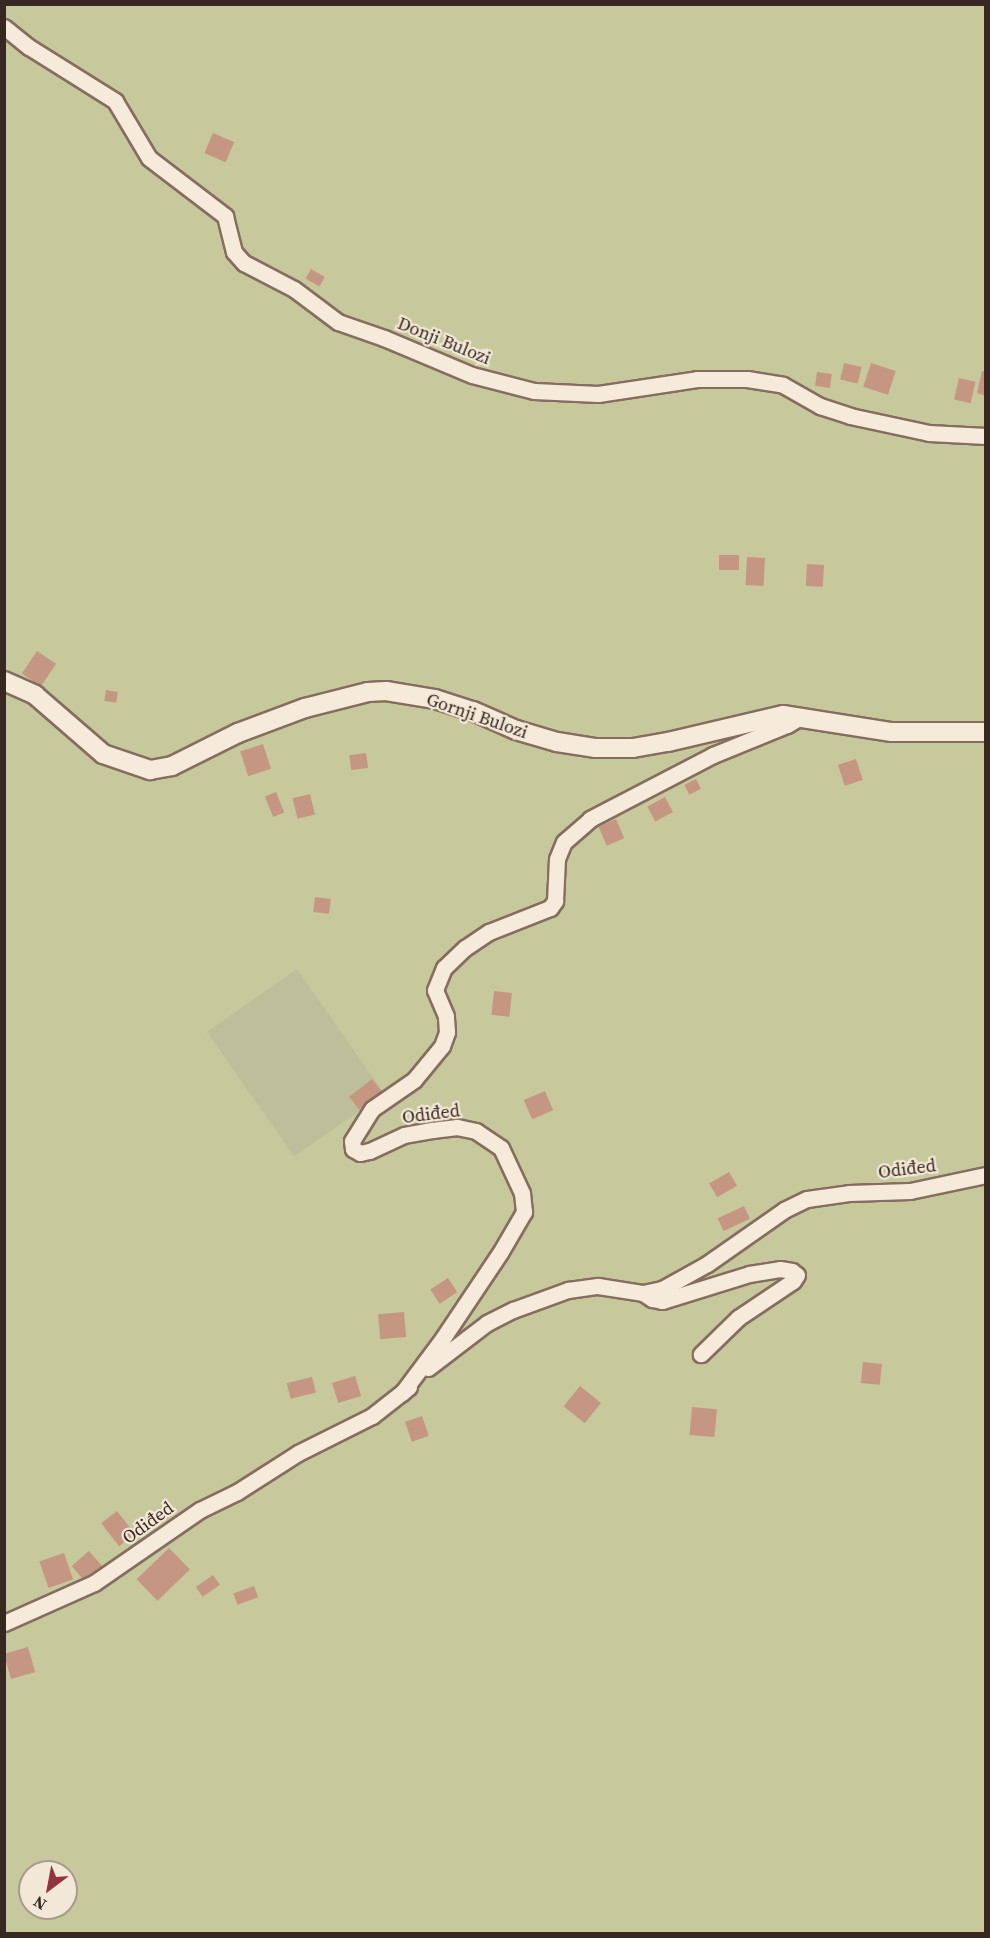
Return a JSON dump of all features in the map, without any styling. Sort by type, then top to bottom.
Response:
[{"type":"street","name":"Donji Bulozi","points":[[4,27],[29,48],[115,102],[149,158],[225,216],[234,252],[244,263],[294,289],[338,322],[384,338],[472,375],[534,391],[598,394],[697,379],[747,379],[783,385],[820,406],[849,416],[929,433],[986,436]]},
{"type":"street","name":"Gornji Bulozi","points":[[4,681],[35,695],[59,715],[78,736],[103,754],[150,770],[171,766],[238,734],[305,708],[368,692],[407,693],[435,699],[473,711],[516,730],[557,742],[595,748],[633,748],[705,734],[764,717],[802,716],[862,729],[892,732],[986,732]]},
{"type":"street","name":"Odiđed","points":[[402,1393],[443,1338],[500,1253],[524,1212],[522,1193],[501,1148],[476,1131],[457,1127],[432,1130],[404,1135],[369,1151],[360,1153],[353,1149],[352,1141],[372,1109],[414,1080],[442,1046],[447,1032],[446,1016],[435,990],[444,968],[465,948],[489,932],[550,908],[555,901],[557,859],[564,842],[574,831],[611,807],[713,756],[787,725],[802,716]]},
{"type":"street","name":"Odiđed","points":[[4,1623],[94,1583],[200,1510],[237,1492],[298,1453],[372,1416],[402,1393],[453,1347],[487,1323],[513,1310],[568,1290],[598,1286],[643,1293],[662,1288],[707,1264],[784,1210],[807,1198],[849,1193],[910,1191],[986,1174]]},
{"type":"street","name":"Odiđed","points":[[643,1293],[652,1299],[662,1301],[749,1274],[780,1269],[792,1270],[797,1275],[793,1281],[738,1318],[701,1354]]},
{"type":"green space","points":[[5,5],[985,5],[985,1933],[5,1934]]},
{"type":"green space","points":[[297,969],[384,1094],[294,1157],[207,1032]]},
{"type":"building","points":[[213,133],[234,142],[226,162],[204,153]]},
{"type":"building","points":[[311,269],[325,277],[319,287],[306,279]]},
{"type":"building","points":[[844,363],[862,367],[858,384],[840,380]]},
{"type":"building","points":[[871,363],[896,371],[888,395],[863,387]]},
{"type":"building","points":[[982,371],[986,372],[986,396],[977,393]]},
{"type":"building","points":[[817,372],[832,374],[830,388],[815,386]]},
{"type":"building","points":[[959,378],[976,382],[971,403],[954,399]]},
{"type":"building","points":[[719,555],[739,555],[739,570],[719,570]]},
{"type":"building","points":[[747,557],[765,558],[764,586],[746,585]]},
{"type":"building","points":[[807,564],[824,565],[823,587],[806,586]]},
{"type":"building","points":[[37,651],[56,664],[41,686],[22,673]]},
{"type":"building","points":[[106,690],[118,692],[116,703],[104,701]]},
{"type":"building","points":[[263,744],[271,769],[248,776],[240,751]]},
{"type":"building","points":[[366,753],[368,768],[351,770],[349,755]]},
{"type":"building","points":[[856,759],[863,780],[845,786],[838,765]]},
{"type":"building","points":[[696,779],[701,789],[689,795],[684,785]]},
{"type":"building","points":[[276,792],[284,812],[273,817],[265,796]]},
{"type":"building","points":[[310,794],[315,814],[298,819],[293,798]]},
{"type":"building","points":[[665,797],[673,812],[655,821],[647,806]]},
{"type":"building","points":[[616,819],[624,838],[607,846],[599,826]]},
{"type":"building","points":[[315,897],[331,899],[329,914],[313,912]]},
{"type":"building","points":[[494,991],[512,993],[509,1017],[491,1015]]},
{"type":"building","points":[[372,1079],[382,1092],[359,1109],[349,1097]]},
{"type":"building","points":[[545,1091],[553,1110],[532,1119],[524,1100]]},
{"type":"building","points":[[729,1172],[737,1186],[717,1197],[709,1184]]},
{"type":"building","points":[[744,1206],[750,1219],[724,1231],[718,1218]]},
{"type":"building","points":[[448,1278],[457,1292],[440,1304],[430,1289]]},
{"type":"building","points":[[404,1312],[406,1337],[380,1339],[378,1314]]},
{"type":"building","points":[[863,1362],[882,1364],[880,1385],[861,1383]]},
{"type":"building","points":[[355,1376],[361,1396],[338,1403],[332,1383]]},
{"type":"building","points":[[312,1377],[316,1393],[291,1399],[287,1383]]},
{"type":"building","points":[[580,1386],[601,1403],[585,1423],[564,1406]]},
{"type":"building","points":[[692,1407],[717,1409],[714,1437],[690,1435]]},
{"type":"building","points":[[422,1416],[429,1436],[412,1442],[405,1422]]},
{"type":"building","points":[[117,1511],[135,1534],[119,1546],[101,1523]]},
{"type":"building","points":[[169,1548],[190,1570],[157,1601],[137,1579]]},
{"type":"building","points":[[89,1551],[103,1567],[85,1582],[72,1566]]},
{"type":"building","points":[[64,1553],[73,1579],[49,1588],[39,1561]]},
{"type":"building","points":[[213,1575],[220,1585],[203,1597],[196,1587]]},
{"type":"building","points":[[254,1586],[258,1597],[237,1605],[233,1594]]},
{"type":"building","points":[[28,1647],[35,1672],[11,1679],[4,1654]]}]
